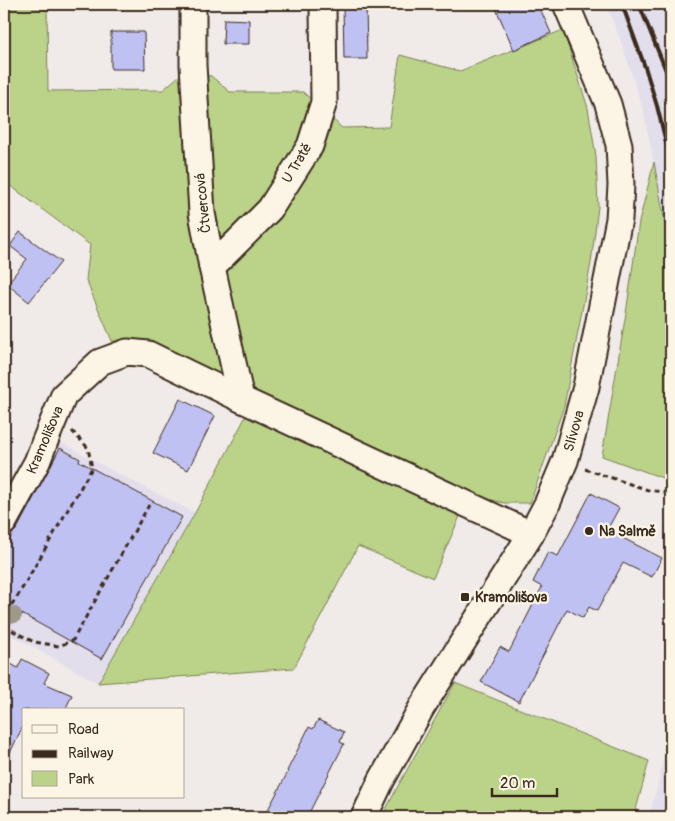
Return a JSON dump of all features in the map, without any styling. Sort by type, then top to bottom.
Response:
[{"type":"street","name":"Čtvercová","points":[[193,4],[193,65],[202,213],[241,399]]},
{"type":"street","name":"U Tratě","points":[[212,267],[270,209],[310,146],[324,102],[323,4]]},
{"type":"street","name":"Slívova","points":[[364,817],[422,708],[531,534],[547,504],[565,461],[590,374],[619,219],[621,185],[619,145],[608,104],[566,4]]},
{"type":"street","name":"Kramolišova","points":[[4,522],[38,462],[64,395],[100,362],[127,352],[148,354],[531,534]]},
{"type":"path","points":[[4,610],[12,605],[16,599],[92,468],[88,448],[56,415]]},
{"type":"path","points":[[565,461],[648,490],[671,493]]},
{"type":"path","points":[[4,626],[34,642],[59,646],[73,640],[149,505]]},
{"type":"shaded area","points":[[606,4],[671,4],[671,257],[643,109],[622,44]]},
{"type":"shaded area","points":[[54,438],[107,468],[195,513],[98,683],[4,631],[4,537],[44,465]]},
{"type":"shaded area","points":[[671,725],[671,817],[649,817],[657,788]]},
{"type":"green space","points":[[4,4],[47,4],[48,91],[163,90],[180,75],[211,76],[230,92],[303,92],[342,128],[389,127],[400,55],[460,71],[563,30],[588,108],[596,156],[598,207],[591,263],[564,406],[530,503],[504,503],[468,494],[407,467],[144,340],[112,341],[86,280],[90,245],[4,181]]},
{"type":"green space","points":[[654,162],[671,257],[671,481],[602,456],[639,222]]},
{"type":"green space","points":[[248,412],[461,514],[433,578],[358,546],[294,668],[98,683],[195,513]]},
{"type":"green space","points":[[455,683],[649,761],[634,817],[382,817]]},
{"type":"building","points":[[343,4],[366,4],[367,59],[344,59]]},
{"type":"building","points":[[494,4],[538,4],[551,33],[514,50]]},
{"type":"building","points":[[224,19],[249,20],[249,44],[223,44]]},
{"type":"building","points":[[111,32],[144,32],[145,69],[111,69]]},
{"type":"building","points":[[20,232],[61,262],[29,302],[7,284],[27,259],[10,246]]},
{"type":"building","points":[[180,399],[215,416],[188,470],[153,453]]},
{"type":"building","points":[[60,448],[80,459],[79,461],[182,517],[102,659],[4,604],[4,549],[17,529]]},
{"type":"building","points":[[591,493],[619,508],[607,530],[662,558],[652,577],[623,563],[597,611],[589,607],[583,618],[567,609],[519,702],[481,682],[500,647],[509,652],[542,587],[533,582],[548,552],[558,556]]},
{"type":"building","points":[[22,659],[49,673],[44,683],[72,695],[66,708],[22,708],[22,728],[4,765],[4,679],[11,664],[18,668]]},
{"type":"building","points":[[318,720],[344,732],[340,742],[344,744],[307,817],[264,817],[309,727],[313,729]]},
{"type":"railway","points":[[622,4],[646,70],[671,162]]},
{"type":"railway","points":[[639,4],[671,83]]},
{"type":"railway","points":[[664,4],[671,28]]},
{"type":"railway","points":[[665,817],[671,792]]},
{"type":"place","name":"Na Salmě","points":[[589,531]]},
{"type":"place","name":"Kramolišova","points":[[465,597]]}]
